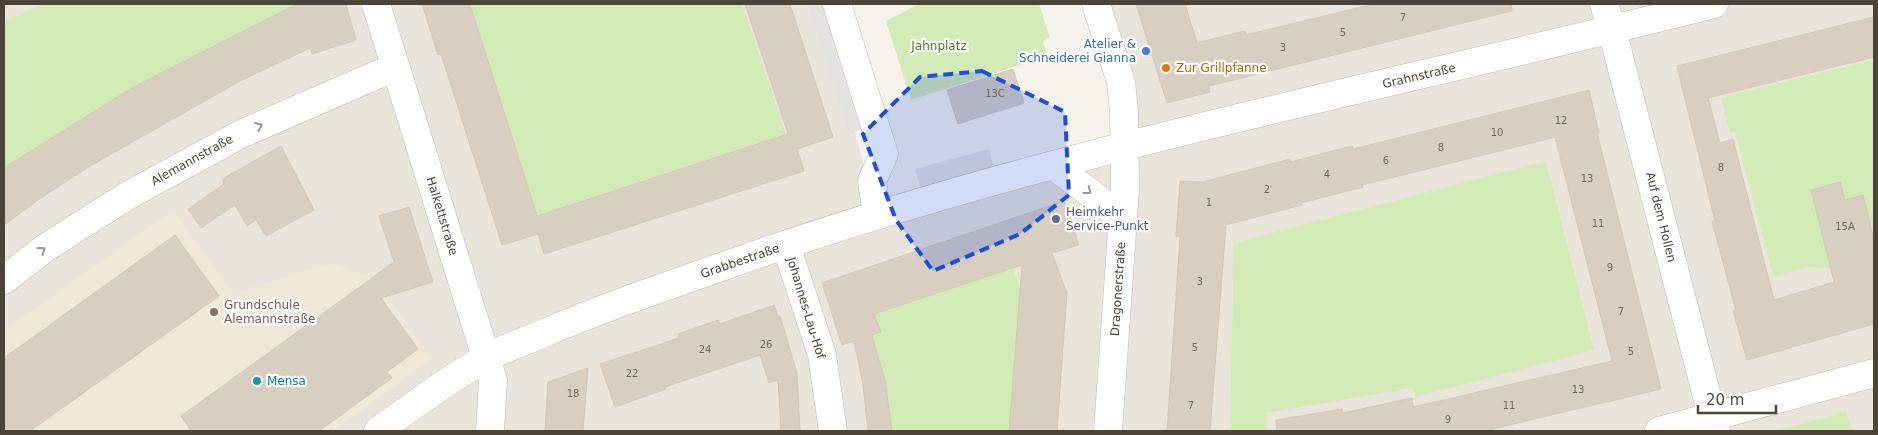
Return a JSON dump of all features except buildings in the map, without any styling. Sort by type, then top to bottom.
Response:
[{"type":"street","name":"Halkettstraße","points":[[376,4],[487,357],[493,380],[490,431]]},
{"type":"street","points":[[837,4],[884,154],[872,180],[877,216]]},
{"type":"street","points":[[1096,4],[1121,82],[1125,146]]},
{"type":"street","name":"Auf dem Hollen","points":[[1604,4],[1714,424]]},
{"type":"street","name":"Grahnstraße","points":[[1125,146],[1714,4]]},
{"type":"street","name":"Alemannstraße","points":[[4,280],[45,248],[159,178],[241,134],[395,67]]},
{"type":"street","name":"Grabbestraße","points":[[378,431],[443,384],[487,357],[594,311],[877,216],[1125,146]]},
{"type":"street","name":"Dragonerstraße","points":[[1108,431],[1125,189],[1125,146]]},
{"type":"street","points":[[1053,165],[1123,218]]},
{"type":"street","name":"Johannes-Lau-Hof","points":[[786,245],[822,355],[833,431]]},
{"type":"street","points":[[1659,431],[1714,424],[1874,373]]},
{"type":"highlighted area","points":[[982,71],[1065,112],[1069,195],[1020,234],[933,271],[896,220],[863,134],[920,77]]},
{"type":"shaded area","points":[[4,4],[821,4],[877,215],[1124,146],[1096,4],[1874,4],[1874,431],[4,431]]},
{"type":"shaded area","points":[[808,4],[832,4],[871,126],[849,133]]},
{"type":"shaded area","points":[[989,149],[995,172],[921,191],[915,169]]},
{"type":"shaded area","name":"Grundschule Alemannstraße","points":[[173,210],[233,293],[331,263],[375,278],[431,359],[333,431],[4,431],[4,331]]},
{"type":"green space","points":[[42,4],[297,4],[132,88],[4,168],[4,22]]},
{"type":"green space","points":[[471,4],[742,4],[786,134],[537,215]]},
{"type":"green space","name":"Jahnplatz","points":[[919,4],[1039,4],[1050,38],[1043,41],[1047,56],[911,100],[886,21]]},
{"type":"green space","points":[[1874,60],[1874,255],[1830,268],[1809,267],[1773,276],[1735,132],[1730,133],[1721,98]]},
{"type":"green space","points":[[1546,161],[1594,350],[1416,397],[1412,388],[1266,413],[1267,431],[1230,431],[1234,243]]},
{"type":"green space","points":[[1013,268],[1020,289],[1009,431],[892,431],[885,380],[874,335],[881,332],[874,314]]},
{"type":"green space","points":[[1846,412],[1852,431],[1775,431]]},
{"type":"place","name":"Atelier & Schneiderei Gianna","points":[[1146,51]]},
{"type":"place","name":"Zur Grillpfanne","points":[[1166,68]]},
{"type":"place","name":"Heimkehr Service-Punkt","points":[[1056,219]]},
{"type":"place","name":"Grundschule Alemannstraße","points":[[214,312]]},
{"type":"place","name":"Mensa","points":[[257,381]]}]
